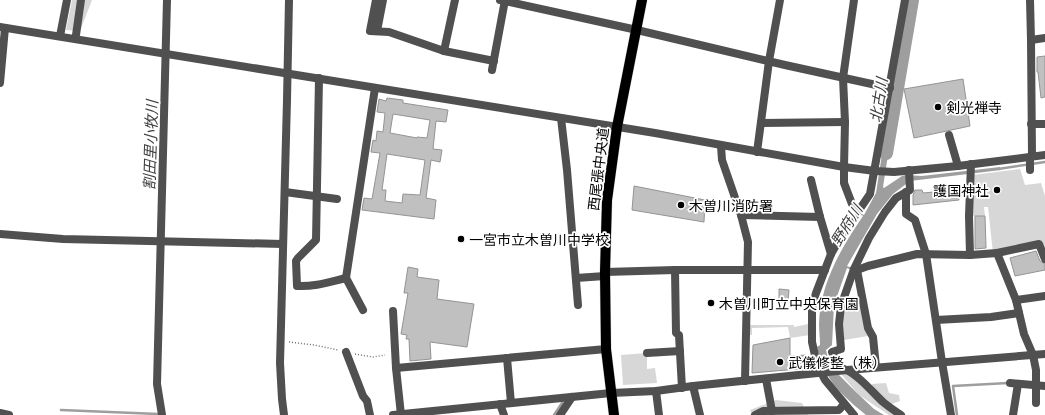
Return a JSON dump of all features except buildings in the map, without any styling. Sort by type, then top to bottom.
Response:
[{"type":"main road","name":"西尾張中央道","points":[[614,415],[606,349],[605,274],[607,200],[617,127],[642,0]]},
{"type":"street","points":[[60,36],[67,0]]},
{"type":"street","points":[[76,35],[81,0]]},
{"type":"street","points":[[162,415],[157,384],[167,0]]},
{"type":"street","points":[[284,415],[280,382],[289,0]]},
{"type":"street","points":[[376,0],[370,31],[389,32],[444,51],[494,61]]},
{"type":"street","points":[[377,31],[383,0]]},
{"type":"street","points":[[444,51],[455,0]]},
{"type":"street","points":[[492,70],[503,0],[890,88]]},
{"type":"street","points":[[757,152],[769,61],[780,0]]},
{"type":"street","points":[[854,0],[843,78],[845,122],[844,183],[852,204],[858,211]]},
{"type":"street","points":[[854,415],[844,404],[817,364],[811,332],[812,309],[816,293],[831,254],[870,194],[876,171],[905,0]]},
{"type":"street","points":[[1030,0],[1030,162]]},
{"type":"street","points":[[0,83],[2,27],[617,127],[844,167],[876,171],[910,172],[958,166],[970,169],[1030,162],[1045,155]]},
{"type":"street","points":[[1031,40],[1045,38]]},
{"type":"street","points":[[319,78],[316,240],[296,261],[297,286],[323,284],[346,278]]},
{"type":"street","points":[[362,310],[346,278],[375,88]]},
{"type":"street","points":[[561,118],[567,170],[578,306]]},
{"type":"street","points":[[761,123],[845,122]]},
{"type":"street","points":[[1031,124],[1045,124]]},
{"type":"street","points":[[949,135],[958,166]]},
{"type":"street","points":[[721,146],[722,160],[741,215],[748,242],[745,381]]},
{"type":"street","points":[[970,169],[970,255]]},
{"type":"street","points":[[910,172],[906,214],[915,220],[926,254],[942,362],[952,415]]},
{"type":"street","points":[[811,180],[831,254]]},
{"type":"street","points":[[901,415],[884,402],[854,374],[839,367],[832,352],[841,349],[839,324],[841,306],[869,238],[885,212],[896,198],[908,189]]},
{"type":"street","points":[[285,192],[337,199]]},
{"type":"street","points":[[741,215],[820,217]]},
{"type":"street","points":[[0,234],[63,239],[283,244]]},
{"type":"street","points":[[856,270],[916,254],[970,255],[997,253],[1039,244],[1045,259]]},
{"type":"street","points":[[997,253],[1016,300],[1024,334],[1033,355],[1036,370],[1036,402]]},
{"type":"street","points":[[576,278],[605,274],[675,270],[825,270]]},
{"type":"street","points":[[675,270],[676,333],[680,335],[682,388]]},
{"type":"street","points":[[856,270],[868,328],[873,337],[876,367]]},
{"type":"street","points":[[1016,300],[1045,296]]},
{"type":"street","points":[[393,311],[398,415],[611,393],[656,391],[876,367],[1045,354]]},
{"type":"street","points":[[936,320],[1019,313]]},
{"type":"street","points":[[396,368],[606,349]]},
{"type":"street","points":[[647,352],[680,351]]},
{"type":"street","points":[[346,352],[363,396],[367,401],[370,415]]},
{"type":"street","points":[[507,358],[511,403]]},
{"type":"street","points":[[766,379],[772,411]]},
{"type":"street","points":[[1013,415],[1014,384],[1045,386]]},
{"type":"street","points":[[693,386],[697,408],[700,415]]},
{"type":"street","points":[[656,391],[658,415]]},
{"type":"street","points":[[560,415],[572,397]]},
{"type":"street","points":[[500,404],[504,415]]},
{"type":"street","points":[[755,415],[764,411],[830,412],[839,410],[844,404]]},
{"type":"street","points":[[0,413],[9,415]]},
{"type":"path","points":[[281,341],[314,345],[372,357],[385,355]]},
{"type":"shaded area","points":[[72,0],[92,0],[80,31],[66,30]]},
{"type":"shaded area","points":[[885,135],[891,136],[884,188],[906,175],[922,176],[1000,167],[1001,170],[910,181],[893,194],[877,214],[847,266],[852,268],[851,270],[847,268],[834,305],[832,345],[826,350],[828,359],[839,375],[874,409],[884,415],[866,415],[849,401],[829,378],[820,359],[817,347],[820,345],[819,324],[823,295],[833,267],[863,216],[860,213],[864,215],[876,193]]},
{"type":"shaded area","points":[[1020,169],[1025,185],[1041,183],[1045,196],[1045,259],[1039,244],[993,253],[988,207],[984,207],[985,216],[972,216],[973,175]]},
{"type":"shaded area","points":[[864,302],[868,336],[844,340],[842,313],[845,305]]},
{"type":"shaded area","points":[[808,324],[810,335],[790,338],[788,327],[752,328],[752,335],[750,335],[750,325],[794,325],[794,327]]},
{"type":"shaded area","points":[[647,353],[647,369],[655,368],[657,383],[623,385],[621,355]]},
{"type":"shaded area","points":[[849,371],[873,391],[872,384],[886,383],[889,393],[899,395],[900,401],[889,405],[902,415],[889,415],[859,395],[841,374]]},
{"type":"shaded area","points":[[776,400],[802,403],[808,415],[752,415],[750,410]]},
{"type":"waterway","name":"北古川","points":[[886,153],[912,0]]},
{"type":"waterway","name":"野府川","points":[[998,169],[1045,162]]},
{"type":"waterway","points":[[957,415],[953,386],[1008,383]]},
{"type":"waterway","points":[[554,415],[562,403]]},
{"type":"waterway","points":[[61,410],[158,414]]},
{"type":"place","name":"剣光禅寺","points":[[938,107]]},
{"type":"place","name":"護国神社","points":[[997,190]]},
{"type":"place","name":"木曽川消防署","points":[[681,205]]},
{"type":"place","name":"一宮市立木曽川中学校","points":[[461,239]]},
{"type":"place","name":"木曽川町立中央保育園","points":[[711,303]]},
{"type":"place","name":"武儀修整（株）","points":[[780,362]]},
{"type":"water label","name":"割田里小牧川","points":[[150,145]]}]
